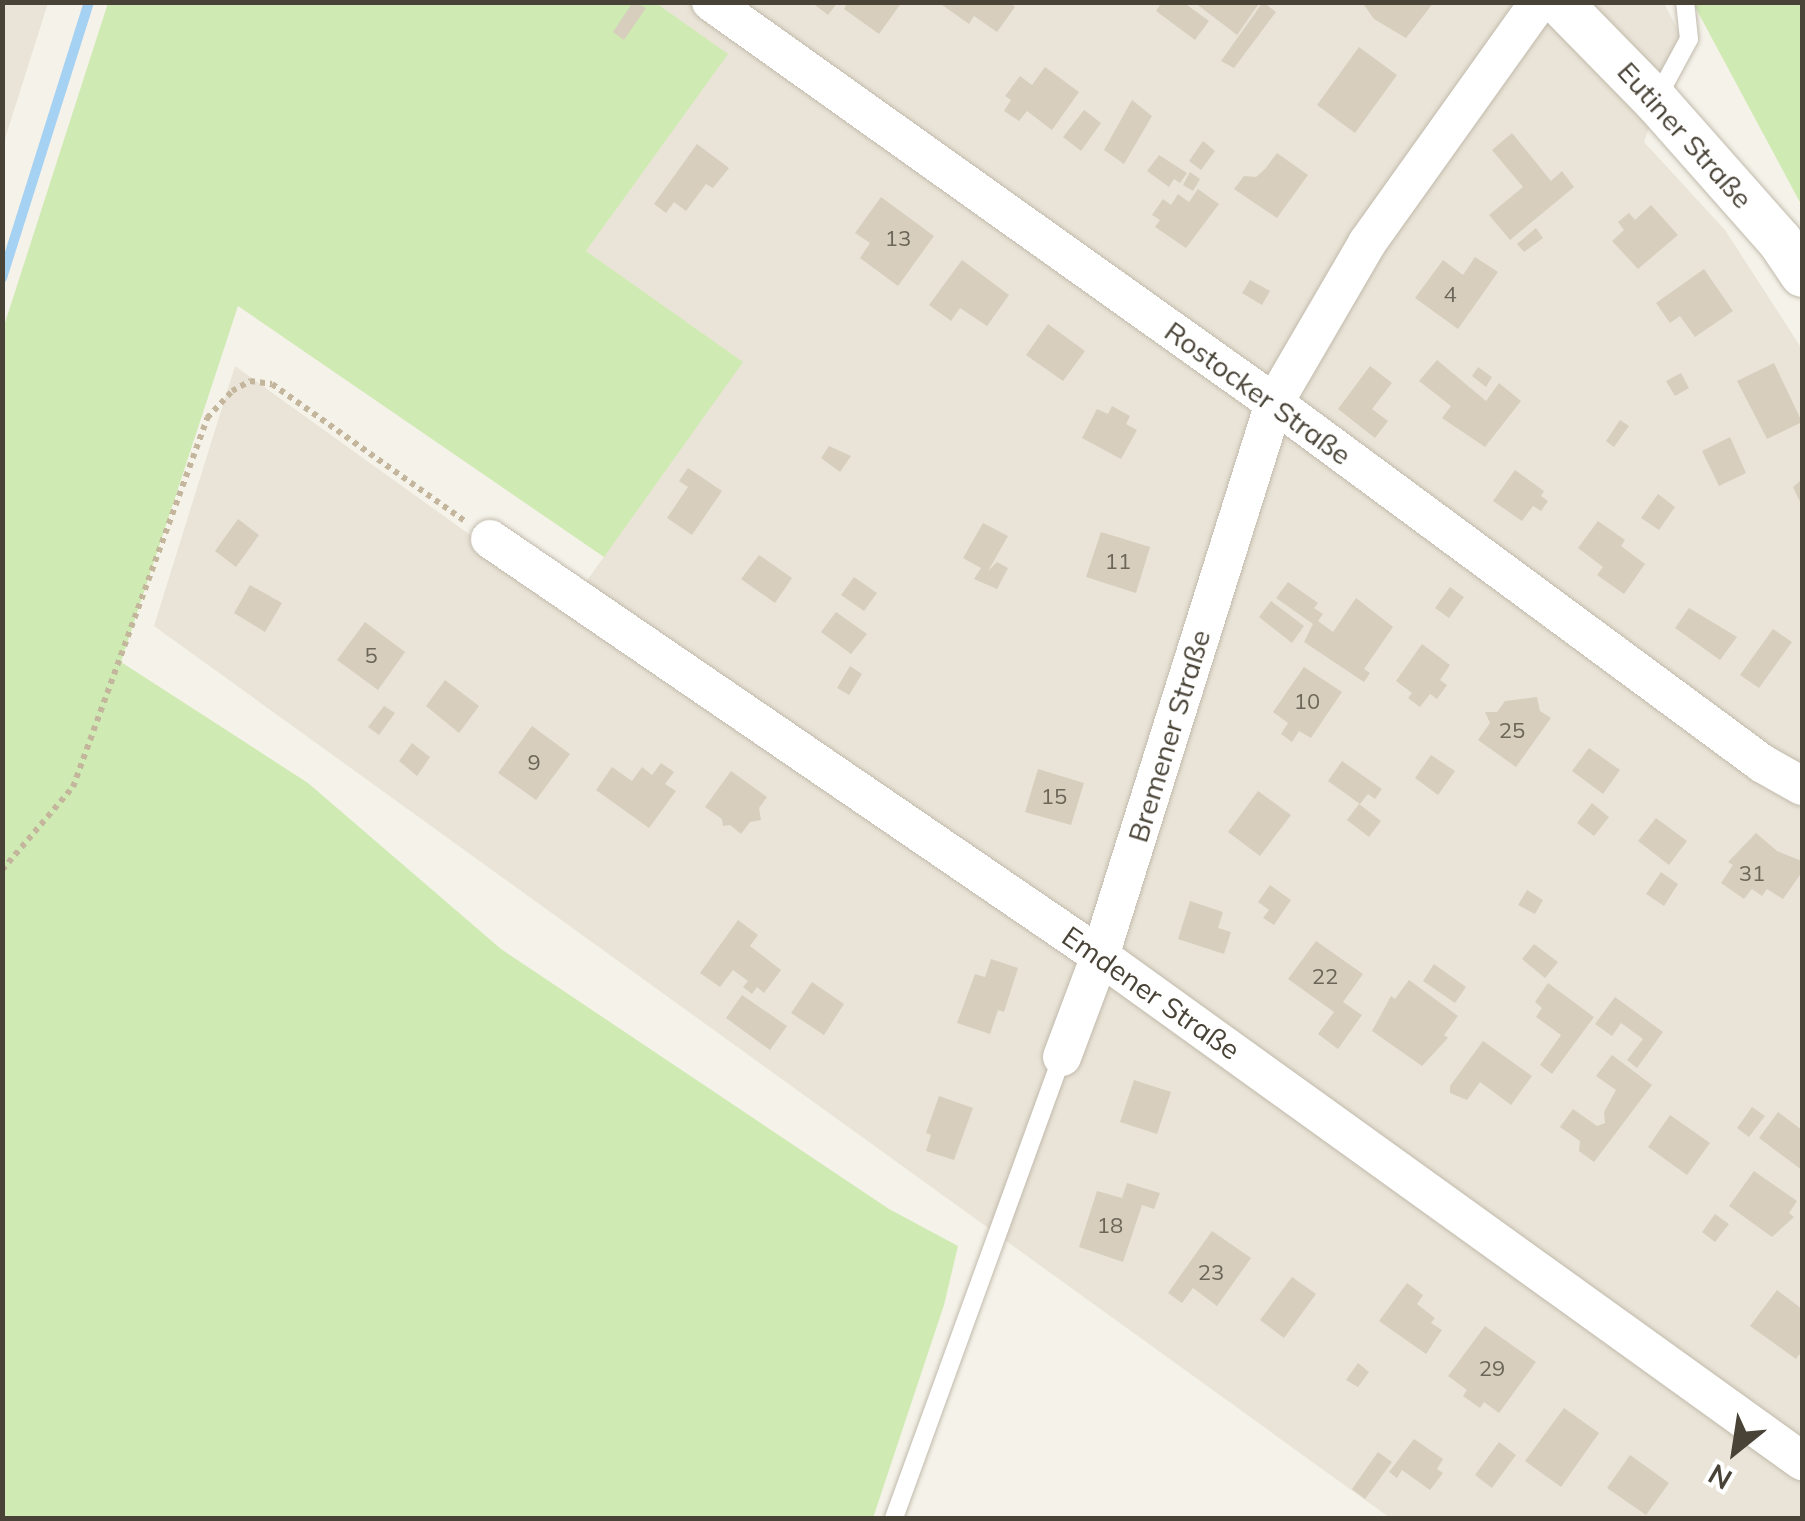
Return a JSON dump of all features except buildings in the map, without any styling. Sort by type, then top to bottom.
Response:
[{"type":"street","name":"Rostocker Straße","points":[[711,2],[1274,402],[1764,764],[1802,786]]},
{"type":"street","name":"Bremener Straße","points":[[1062,1057],[1100,956],[1274,402],[1367,243],[1538,2]]},
{"type":"street","name":"Eutiner Straße","points":[[1559,2],[1656,101],[1780,240],[1802,274]]},
{"type":"street","name":"Emdener Straße","points":[[490,538],[1100,956],[1802,1462]]},
{"type":"lane","points":[[1656,101],[1689,39],[1685,2]]},
{"type":"lane","name":"Bremener Straße","points":[[894,1518],[1062,1057]]},
{"type":"path","points":[[2,870],[73,787],[208,418],[232,391],[250,381],[272,384],[490,538]]},
{"type":"shaded area","points":[[2,3],[48,3],[3,145]]},
{"type":"shaded area","points":[[656,3],[1664,3],[1682,38],[1644,142],[1725,230],[1802,349],[1802,1518],[1390,1518],[154,626],[235,366],[569,606],[742,362],[586,251],[727,54]]},
{"type":"green space","points":[[108,3],[656,3],[728,54],[586,251],[743,362],[604,557],[238,306],[121,662],[308,783],[501,949],[889,1209],[958,1246],[944,1305],[873,1518],[3,1518],[3,329]]},
{"type":"green space","points":[[1693,3],[1802,3],[1802,206]]},
{"type":"waterway","points":[[2,278],[89,2]]}]
